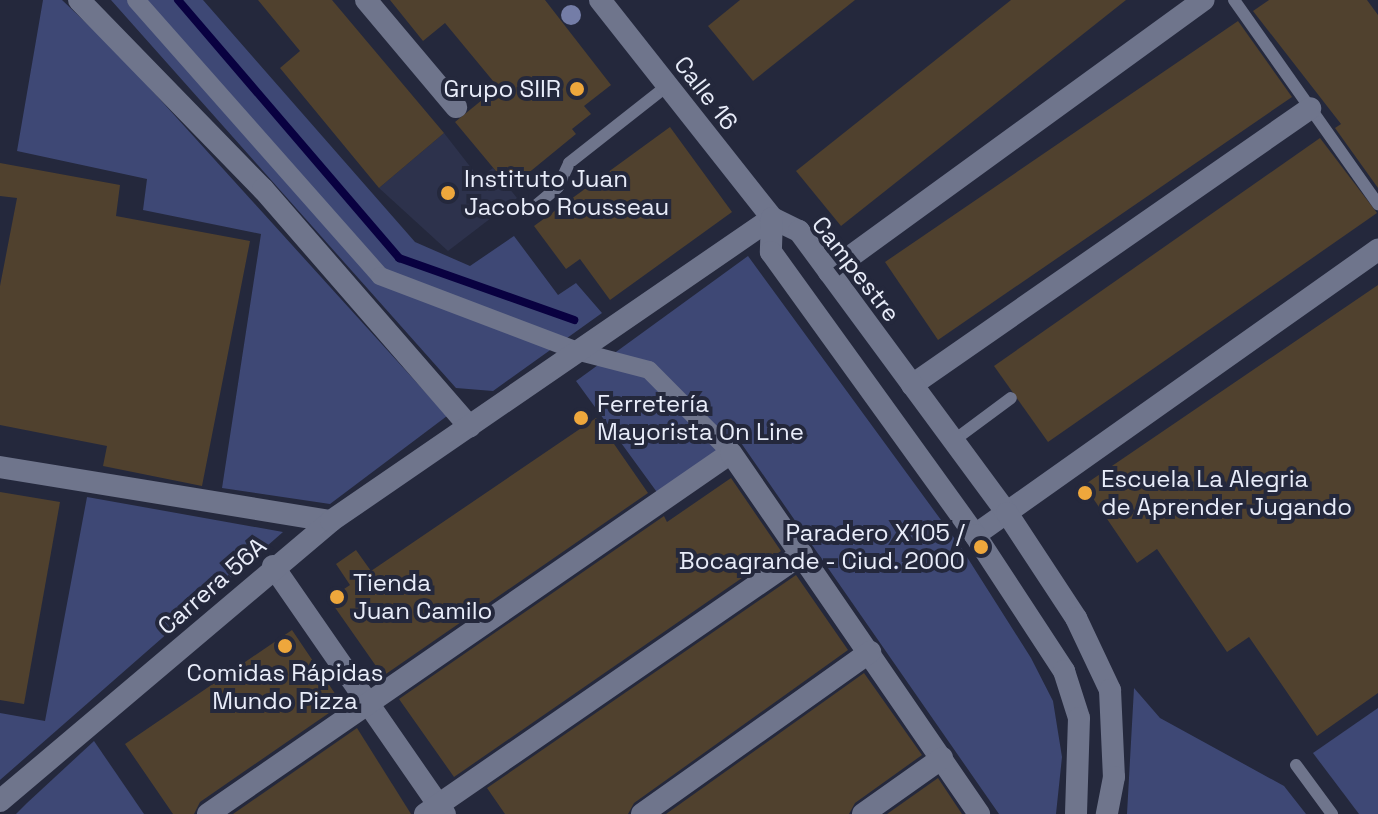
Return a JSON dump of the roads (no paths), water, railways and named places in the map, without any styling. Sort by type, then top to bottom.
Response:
[{"type":"street","points":[[79,0],[253,178],[470,427]]},
{"type":"street","points":[[136,0],[380,276],[580,352],[649,370],[731,453],[979,814]]},
{"type":"street","points":[[366,0],[456,107]]},
{"type":"street","name":"Calle 16","points":[[600,0],[772,218]]},
{"type":"street","points":[[829,272],[1204,0]]},
{"type":"street","points":[[912,385],[1310,108]]},
{"type":"street","name":"Carrera 56A","points":[[0,801],[273,566],[331,521],[772,218]]},
{"type":"street","name":"Campestre","points":[[1076,814],[1079,718],[1064,671],[975,535],[771,252],[772,218],[799,231],[1007,513],[1101,666],[1114,719],[1114,777],[1107,814]]},
{"type":"street","points":[[975,535],[1378,250]]},
{"type":"street","points":[[208,814],[731,453]]},
{"type":"street","points":[[0,467],[331,521]]},
{"type":"street","points":[[273,566],[369,701],[436,811],[802,554]]},
{"type":"street","points":[[642,814],[870,652]]},
{"type":"street","points":[[863,814],[942,758]]},
{"type":"street","points":[[1079,775],[1114,777]]},
{"type":"lane","points":[[1234,0],[1378,204]]},
{"type":"lane","points":[[527,213],[558,187],[569,163],[667,86]]},
{"type":"lane","points":[[953,441],[1011,398]]},
{"type":"lane","points":[[1296,765],[1332,814]]},
{"type":"waterway","points":[[178,0],[399,258],[574,320]]},
{"type":"place","name":"Grupo SIIR","points":[[577,89]]},
{"type":"place","name":"Instituto Juan Jacobo Rousseau","points":[[448,193]]},
{"type":"place","name":"Ferretería Mayorista On Line","points":[[581,418]]},
{"type":"place","name":"Escuela La Alegria de Aprender Jugando","points":[[1085,493]]},
{"type":"place","name":"Paradero X105 / Bocagrande - Ciud. 2000","points":[[981,547]]},
{"type":"place","name":"Tienda Juan Camilo","points":[[337,597]]},
{"type":"place","name":"Comidas Rápidas Mundo Pizza","points":[[285,646]]}]
